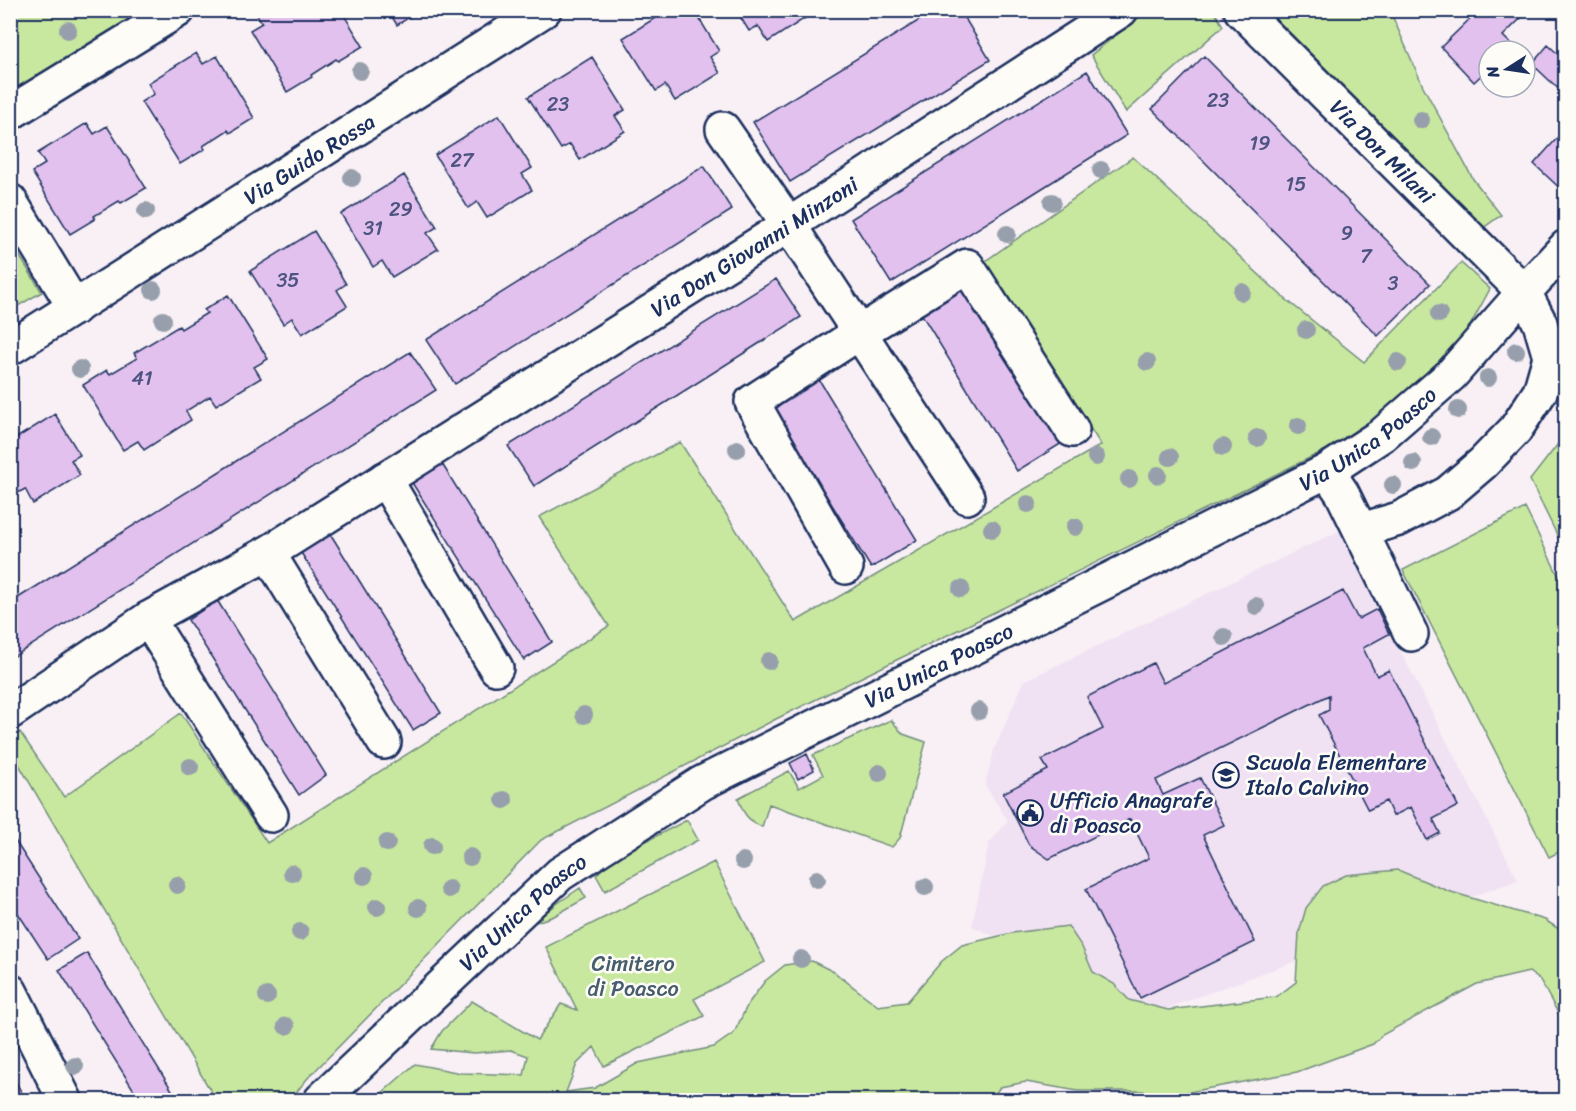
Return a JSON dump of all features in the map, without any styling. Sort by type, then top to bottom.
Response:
[{"type":"street","points":[[10,113],[178,10]]},
{"type":"street","name":"Via Guido Rossa","points":[[10,348],[544,10]]},
{"type":"street","name":"Via Don Giovanni Minzoni","points":[[10,712],[148,619],[268,553],[789,225],[1121,10]]},
{"type":"street","name":"Via Don Milani","points":[[1241,10],[1524,292],[1540,323],[1550,357],[1540,392],[1515,430],[1483,463],[1448,493],[1399,519],[1361,530]]},
{"type":"street","points":[[723,129],[789,225],[967,497]]},
{"type":"street","points":[[10,201],[75,308]]},
{"type":"street","name":"Via Unica Poasco","points":[[321,1101],[560,874],[702,783],[1326,471],[1382,435],[1451,375],[1566,248]]},
{"type":"street","points":[[846,567],[752,402],[967,266],[1072,430]]},
{"type":"street","points":[[1326,471],[1342,493],[1411,634]]},
{"type":"street","points":[[385,479],[496,668]]},
{"type":"street","points":[[268,553],[384,742]]},
{"type":"street","points":[[148,619],[271,815]]},
{"type":"street","points":[[10,992],[65,1101]]},
{"type":"shaded area","name":"Scuola Elementare Italo Calvino","points":[[1339,531],[1518,880],[1154,1013],[972,926],[989,843],[1008,821],[985,785],[994,750],[1024,681]]},
{"type":"green space","points":[[23,11],[156,11],[22,95],[11,77],[11,19]]},
{"type":"green space","points":[[1147,11],[1214,11],[1223,26],[1126,112],[1091,55]]},
{"type":"green space","points":[[1261,11],[1390,11],[1423,86],[1473,179],[1501,215],[1479,231]]},
{"type":"green space","points":[[1133,157],[1283,297],[1364,362],[1461,263],[1490,289],[1465,335],[1397,403],[1340,443],[778,718],[541,840],[307,1079],[290,1100],[216,1100],[11,751],[10,738],[20,732],[64,797],[181,713],[267,843],[609,626],[539,517],[680,442],[795,622],[1101,445],[984,262]]},
{"type":"green space","points":[[19,255],[42,292],[11,310],[11,261]]},
{"type":"green space","points":[[1565,435],[1565,551],[1530,480]]},
{"type":"green space","points":[[1525,508],[1565,589],[1565,849],[1549,857],[1403,570]]},
{"type":"green space","points":[[891,720],[903,734],[926,742],[900,838],[892,847],[769,804],[762,827],[749,819],[744,812],[738,798],[789,771],[799,788],[823,775],[813,755]]},
{"type":"green space","points":[[687,820],[698,840],[605,891],[596,875],[612,859]]},
{"type":"green space","name":"Cimitero di Poasco","points":[[714,862],[765,962],[694,999],[704,1016],[604,1066],[594,1047],[577,1064],[566,1092],[595,1088],[638,1063],[714,1047],[734,1033],[748,1004],[765,981],[785,965],[812,961],[834,972],[878,1006],[907,1002],[942,961],[962,945],[1012,933],[1068,926],[1082,947],[1093,972],[1114,984],[1129,1000],[1168,1010],[1276,997],[1296,982],[1299,933],[1306,908],[1323,886],[1346,875],[1398,870],[1448,891],[1545,920],[1565,933],[1565,1026],[1540,980],[1529,972],[1477,984],[1382,1035],[1373,1044],[1297,1072],[1168,1096],[1142,1091],[1078,1091],[1026,1082],[1000,1087],[993,1097],[999,1100],[374,1100],[415,1064],[461,1073],[524,1075],[528,1056],[511,1050],[474,1053],[431,1049],[442,1031],[472,1001],[537,1040],[561,1004],[577,1010],[546,947]]},
{"type":"green space","points":[[580,888],[586,898],[554,916],[533,923],[558,903]]},
{"type":"building","points":[[256,10],[341,10],[363,46],[338,61],[336,59],[287,92],[250,30],[262,23]]},
{"type":"building","points":[[388,10],[421,10],[397,25]]},
{"type":"building","points":[[668,10],[694,10],[719,51],[710,57],[720,73],[675,101],[665,85],[656,91],[623,38]]},
{"type":"building","points":[[736,10],[811,10],[813,13],[768,42],[758,26],[749,31]]},
{"type":"building","points":[[936,10],[960,10],[990,60],[790,182],[753,122]]},
{"type":"building","points":[[1479,10],[1529,10],[1503,36],[1506,39],[1477,39],[1477,79],[1474,82],[1441,47]]},
{"type":"building","points":[[1548,45],[1566,61],[1566,96],[1537,69],[1537,58]]},
{"type":"building","points":[[196,53],[203,64],[217,56],[254,118],[230,133],[228,130],[203,146],[205,149],[180,164],[141,102],[154,94],[148,83]]},
{"type":"building","points":[[1204,56],[1430,284],[1378,336],[1152,109]]},
{"type":"building","points":[[592,57],[625,110],[615,116],[625,131],[580,160],[570,144],[561,149],[528,97]]},
{"type":"building","points":[[1087,71],[1127,135],[891,283],[851,219]]},
{"type":"building","points":[[499,115],[532,168],[522,174],[532,190],[487,218],[477,202],[468,208],[435,155]]},
{"type":"building","points":[[87,123],[94,134],[107,126],[146,188],[94,216],[95,219],[70,234],[32,172],[45,164],[38,153]]},
{"type":"building","points":[[1560,135],[1566,139],[1566,194],[1534,164]]},
{"type":"building","points":[[704,166],[732,210],[455,384],[426,340]]},
{"type":"building","points":[[404,175],[437,227],[427,233],[438,249],[392,277],[382,261],[373,267],[341,214]]},
{"type":"building","points":[[314,231],[346,284],[337,290],[347,306],[302,334],[292,318],[283,324],[250,271]]},
{"type":"building","points":[[776,279],[801,317],[534,486],[508,446]]},
{"type":"building","points":[[964,282],[1062,443],[1017,471],[919,310]]},
{"type":"building","points":[[228,295],[268,359],[254,367],[261,378],[216,405],[210,396],[186,411],[191,420],[144,450],[138,441],[123,450],[83,385],[107,370],[110,374],[137,358],[134,353],[179,326],[181,329],[207,313],[204,310]]},
{"type":"building","points":[[410,352],[436,390],[10,659],[10,603]]},
{"type":"building","points":[[818,378],[917,540],[871,568],[771,406]]},
{"type":"building","points":[[55,414],[80,455],[71,460],[80,475],[33,504],[25,489],[16,494],[10,486],[10,442]]},
{"type":"building","points":[[439,459],[552,642],[524,660],[409,478]]},
{"type":"building","points":[[328,530],[441,713],[413,730],[298,548]]},
{"type":"building","points":[[1343,591],[1358,619],[1377,609],[1389,634],[1363,648],[1377,676],[1389,670],[1458,806],[1433,819],[1440,833],[1427,840],[1411,807],[1393,816],[1386,801],[1368,810],[1319,715],[1329,710],[1329,695],[1156,780],[1163,795],[1200,778],[1224,825],[1203,835],[1255,942],[1140,998],[1086,889],[1149,858],[1130,819],[1049,859],[1029,845],[1003,793],[1048,770],[1042,760],[1103,729],[1087,697],[1153,663],[1163,683]]},
{"type":"building","points":[[217,600],[326,775],[299,795],[188,620]]},
{"type":"building","points":[[807,754],[814,770],[798,779],[790,763]]},
{"type":"building","points":[[10,833],[78,939],[48,959],[10,901]]},
{"type":"building","points":[[87,953],[178,1100],[140,1100],[59,970]]},
{"type":"building","points":[[10,1072],[26,1100],[10,1100]]},
{"type":"place","name":"Scuola Elementare Italo Calvino","points":[[1226,775]]},
{"type":"place","name":"Ufficio Anagrafe di Poasco","points":[[1030,813]]}]
